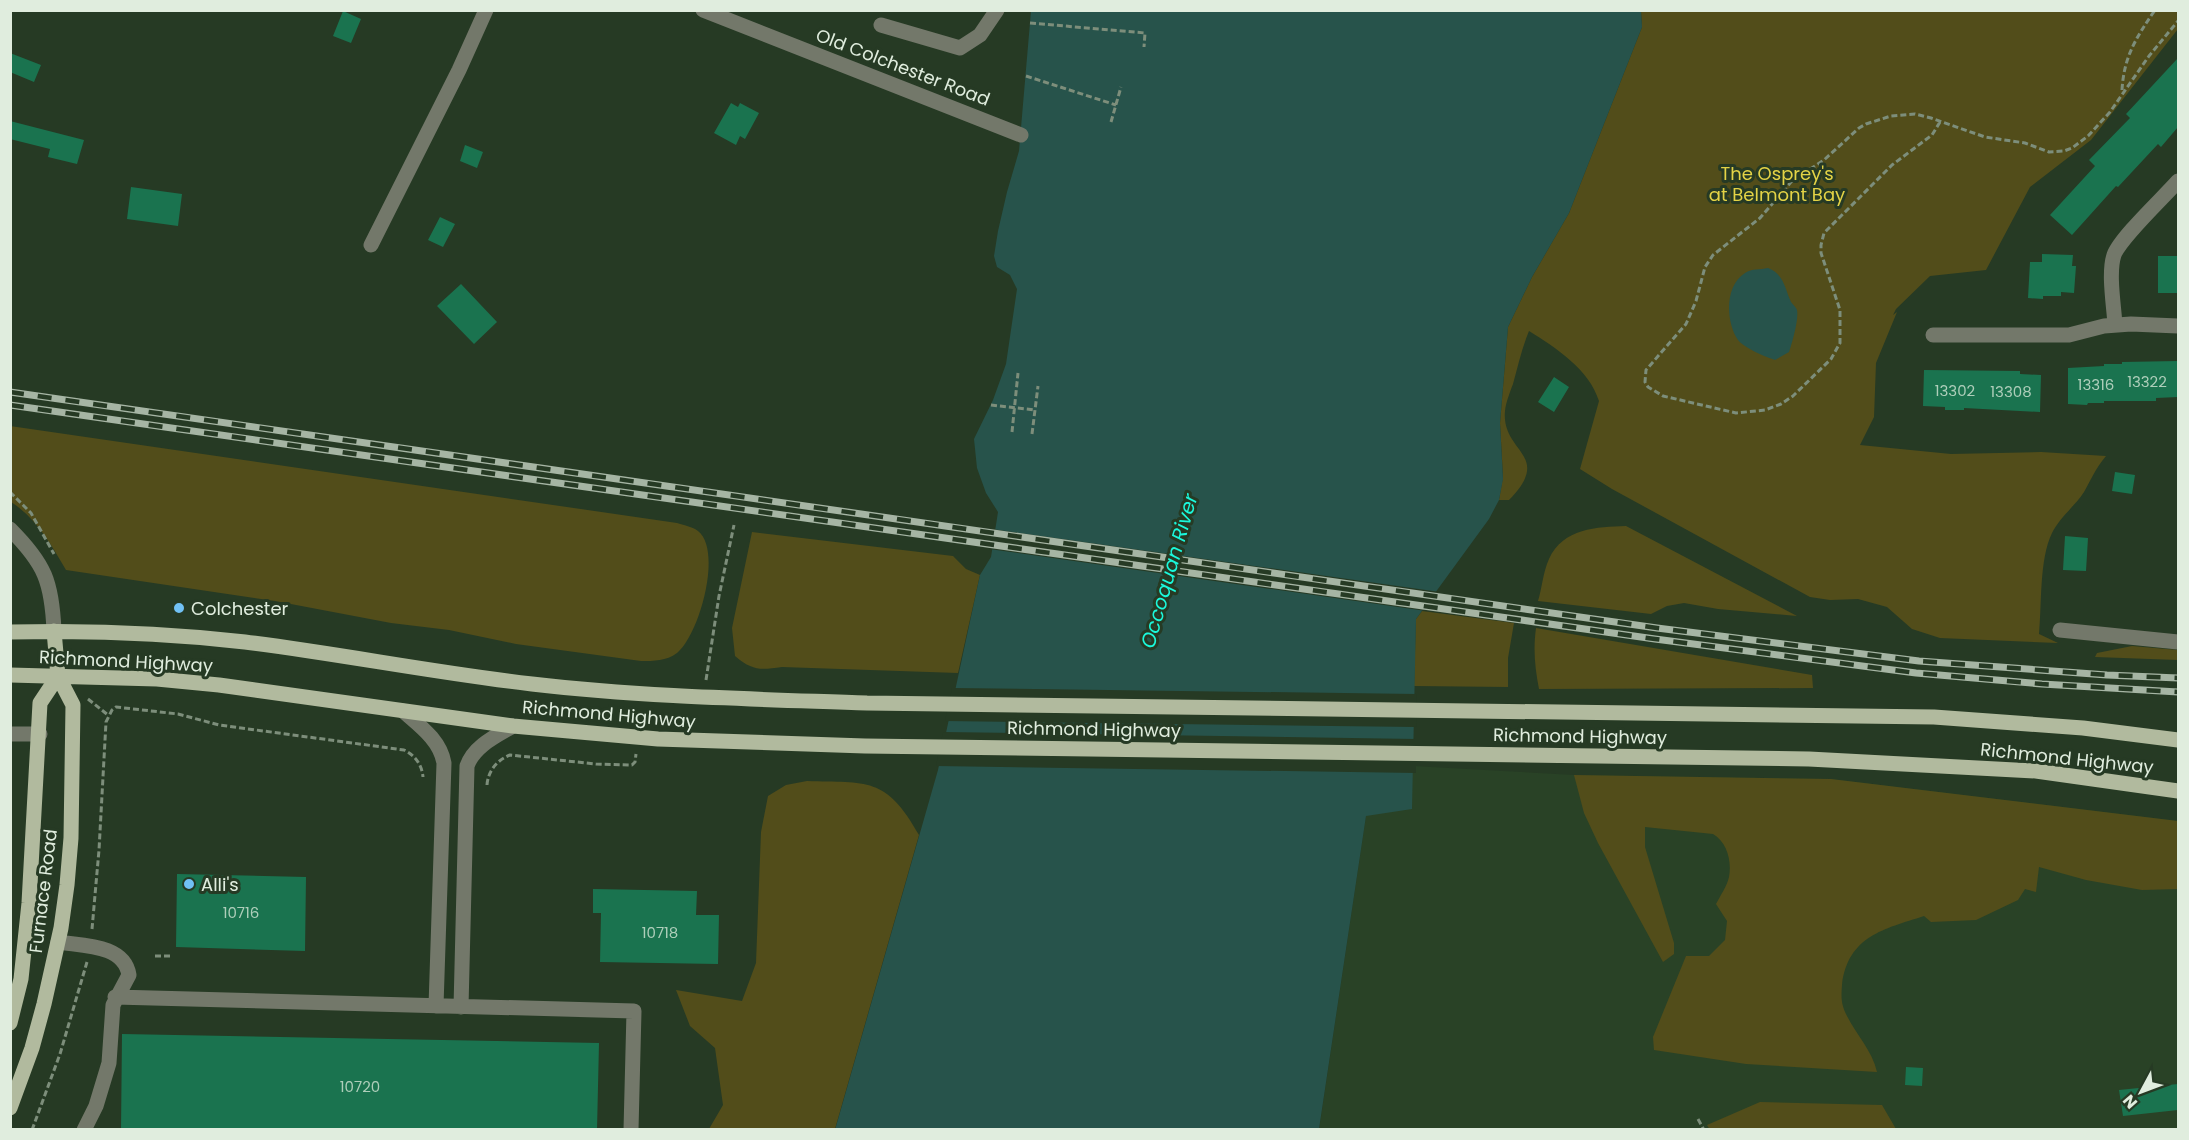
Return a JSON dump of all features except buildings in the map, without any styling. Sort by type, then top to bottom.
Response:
[{"type":"main road","name":"Furnace Road","points":[[10,1108],[32,1048],[44,1004],[58,942],[67,885],[71,838],[74,705],[58,676],[54,631]]},
{"type":"main road","name":"Richmond Highway","points":[[10,632],[151,634],[245,642],[532,684],[703,697],[867,704],[1934,717],[2083,728],[2178,740]]},
{"type":"main road","name":"Richmond Highway","points":[[10,675],[157,679],[219,685],[513,726],[717,742],[1809,759],[2036,771],[2178,791]]},
{"type":"main road","name":"Furnace Road","points":[[10,1023],[21,979],[29,903],[40,703],[58,676]]},
{"type":"street","points":[[371,245],[459,70],[486,10]]},
{"type":"street","name":"Old Colchester Road","points":[[703,10],[1021,135]]},
{"type":"street","points":[[881,25],[960,48],[980,35],[997,10]]},
{"type":"street","points":[[2115,325],[2112,271],[2114,255],[2121,242],[2178,181]]},
{"type":"street","points":[[1933,335],[2069,334],[2115,325],[2178,326]]},
{"type":"street","name":"Furnace Road","points":[[10,528],[35,558],[47,580],[51,593],[54,631]]},
{"type":"street","points":[[2060,630],[2178,642]]},
{"type":"street","points":[[403,711],[434,740],[443,755],[444,763],[436,1006]]},
{"type":"street","points":[[460,1006],[467,766],[479,748],[513,726]]},
{"type":"street","points":[[10,734],[40,734]]},
{"type":"street","points":[[58,942],[118,954],[124,960],[129,975],[116,998],[112,1012],[109,1063],[96,1106],[84,1130]]},
{"type":"street","points":[[116,998],[634,1011],[631,1130]]},
{"type":"path","points":[[2122,93],[2128,54],[2155,10]]},
{"type":"path","points":[[1940,122],[1932,135],[1892,165],[1824,233],[1821,253],[1840,310],[1840,343],[1831,358],[1801,389],[1774,407],[1757,412],[1736,413],[1663,396],[1648,387],[1645,382],[1646,370],[1686,324],[1696,301],[1708,261],[1718,249],[1760,218],[1786,186],[1824,160],[1866,124],[1904,114],[1923,115],[1973,134],[2014,140],[2055,152],[2072,148],[2088,136],[2110,112],[2149,56],[2178,21]]},
{"type":"path","points":[[1030,22],[1145,33],[1144,47]]},
{"type":"path","points":[[1026,76],[1116,105]]},
{"type":"path","points":[[1111,122],[1121,87]]},
{"type":"path","points":[[1012,432],[1018,373]]},
{"type":"path","points":[[1032,434],[1038,386]]},
{"type":"path","points":[[991,405],[1035,410]]},
{"type":"path","points":[[10,492],[31,513]]},
{"type":"path","points":[[703,697],[719,596],[734,525]]},
{"type":"path","points":[[92,926],[106,722],[114,708],[124,706],[178,714],[207,723],[399,749],[411,754],[420,765],[423,777]]},
{"type":"path","points":[[487,785],[491,771],[501,757],[510,755],[596,764],[632,765],[636,760],[637,737]]},
{"type":"path","points":[[411,754],[415,751]]},
{"type":"path","points":[[155,956],[170,956]]},
{"type":"path","points":[[32,1130],[60,1054],[86,967]]},
{"type":"path","points":[[1698,1119],[1704,1130]]},
{"type":"shaded area","points":[[1413,766],[1574,775],[1831,779],[2178,821],[2178,1129],[1319,1130],[1366,816]]},
{"type":"green space","name":"The Osprey's at Belmont Bay","points":[[1641,11],[2178,11],[2178,29],[2091,140],[2030,187],[1986,270],[1930,276],[1896,309],[1893,315],[1897,312],[1876,363],[1874,417],[1860,445],[1951,454],[2041,452],[2106,456],[2084,492],[2055,527],[2048,544],[2043,569],[2039,634],[2058,643],[1940,638],[1912,629],[1887,607],[1858,599],[1830,600],[1810,597],[1612,489],[1580,469],[1599,401],[1594,390],[1580,369],[1529,331],[1505,411],[1506,425],[1526,463],[1527,473],[1522,485],[1509,500],[1499,500],[1503,477],[1500,423],[1508,327],[1532,277],[1569,213],[1642,27]]},
{"type":"green space","points":[[10,426],[677,523],[698,531],[705,541],[708,574],[705,593],[693,629],[677,653],[655,661],[641,661],[516,644],[449,630],[391,623],[275,601],[66,570],[49,541],[28,516],[11,502]]},
{"type":"green space","points":[[1626,526],[1797,616],[1718,609],[1684,603],[1667,606],[1651,614],[1538,601],[1549,559],[1563,541],[1582,531]]},
{"type":"green space","points":[[752,532],[953,556],[966,569],[980,575],[958,673],[782,667],[762,669],[741,661],[735,656],[732,628]]},
{"type":"green space","points":[[1422,611],[1514,623],[1508,658],[1508,687],[1414,686],[1416,619]]},
{"type":"green space","points":[[1536,628],[1812,675],[1813,688],[1539,689],[1535,659]]},
{"type":"green space","points":[[2132,646],[2178,650],[2178,660],[2095,657],[2097,653]]},
{"type":"green space","points":[[1574,775],[1831,779],[2178,821],[2178,889],[2142,890],[2086,880],[2039,867],[2036,892],[2025,889],[2018,900],[1976,920],[1931,922],[1924,916],[1895,925],[1870,937],[1852,955],[1846,968],[1842,997],[1845,1012],[1868,1050],[1877,1072],[1746,1064],[1654,1050],[1653,1037],[1686,956],[1709,956],[1725,940],[1727,921],[1716,904],[1729,877],[1730,865],[1727,852],[1722,842],[1713,834],[1645,827],[1645,847],[1674,943],[1674,954],[1663,962],[1598,843],[1584,813]]},
{"type":"green space","points":[[807,781],[860,783],[873,787],[896,802],[919,835],[835,1129],[709,1129],[723,1105],[715,1048],[690,1026],[676,990],[742,1001],[756,963],[761,832],[768,796],[786,785]]},
{"type":"green space","points":[[1760,1102],[1882,1105],[1896,1129],[1710,1130],[1707,1125]]},
{"type":"water","name":"Occoquan River","points":[[1031,11],[1641,11],[1642,27],[1569,213],[1532,277],[1508,327],[1500,423],[1503,479],[1499,500],[1489,519],[1416,619],[1412,809],[1366,816],[1319,1129],[835,1130],[938,770],[980,575],[991,557],[998,512],[986,493],[977,468],[974,439],[993,400],[1006,364],[1017,289],[1010,275],[997,267],[994,256],[1007,192],[1019,151]]},
{"type":"water","points":[[1768,268],[1781,278],[1791,302],[1797,309],[1795,331],[1789,352],[1775,360],[1741,343],[1734,333],[1729,315],[1730,295],[1738,279],[1750,270]]},
{"type":"pier","points":[[992,529],[1440,592],[1426,611],[989,549]]},
{"type":"pier","points":[[952,688],[1417,694],[1416,727],[945,721]]},
{"type":"pier","points":[[943,732],[1416,739],[1416,773],[936,766]]},
{"type":"railway","points":[[10,392],[1657,628],[1919,661],[2178,678]]},
{"type":"railway","points":[[10,405],[1655,639],[1916,673],[2042,684],[2178,692]]},
{"type":"place","name":"Colchester","points":[[179,608]]},
{"type":"place","name":"Alli's","points":[[189,884]]}]
